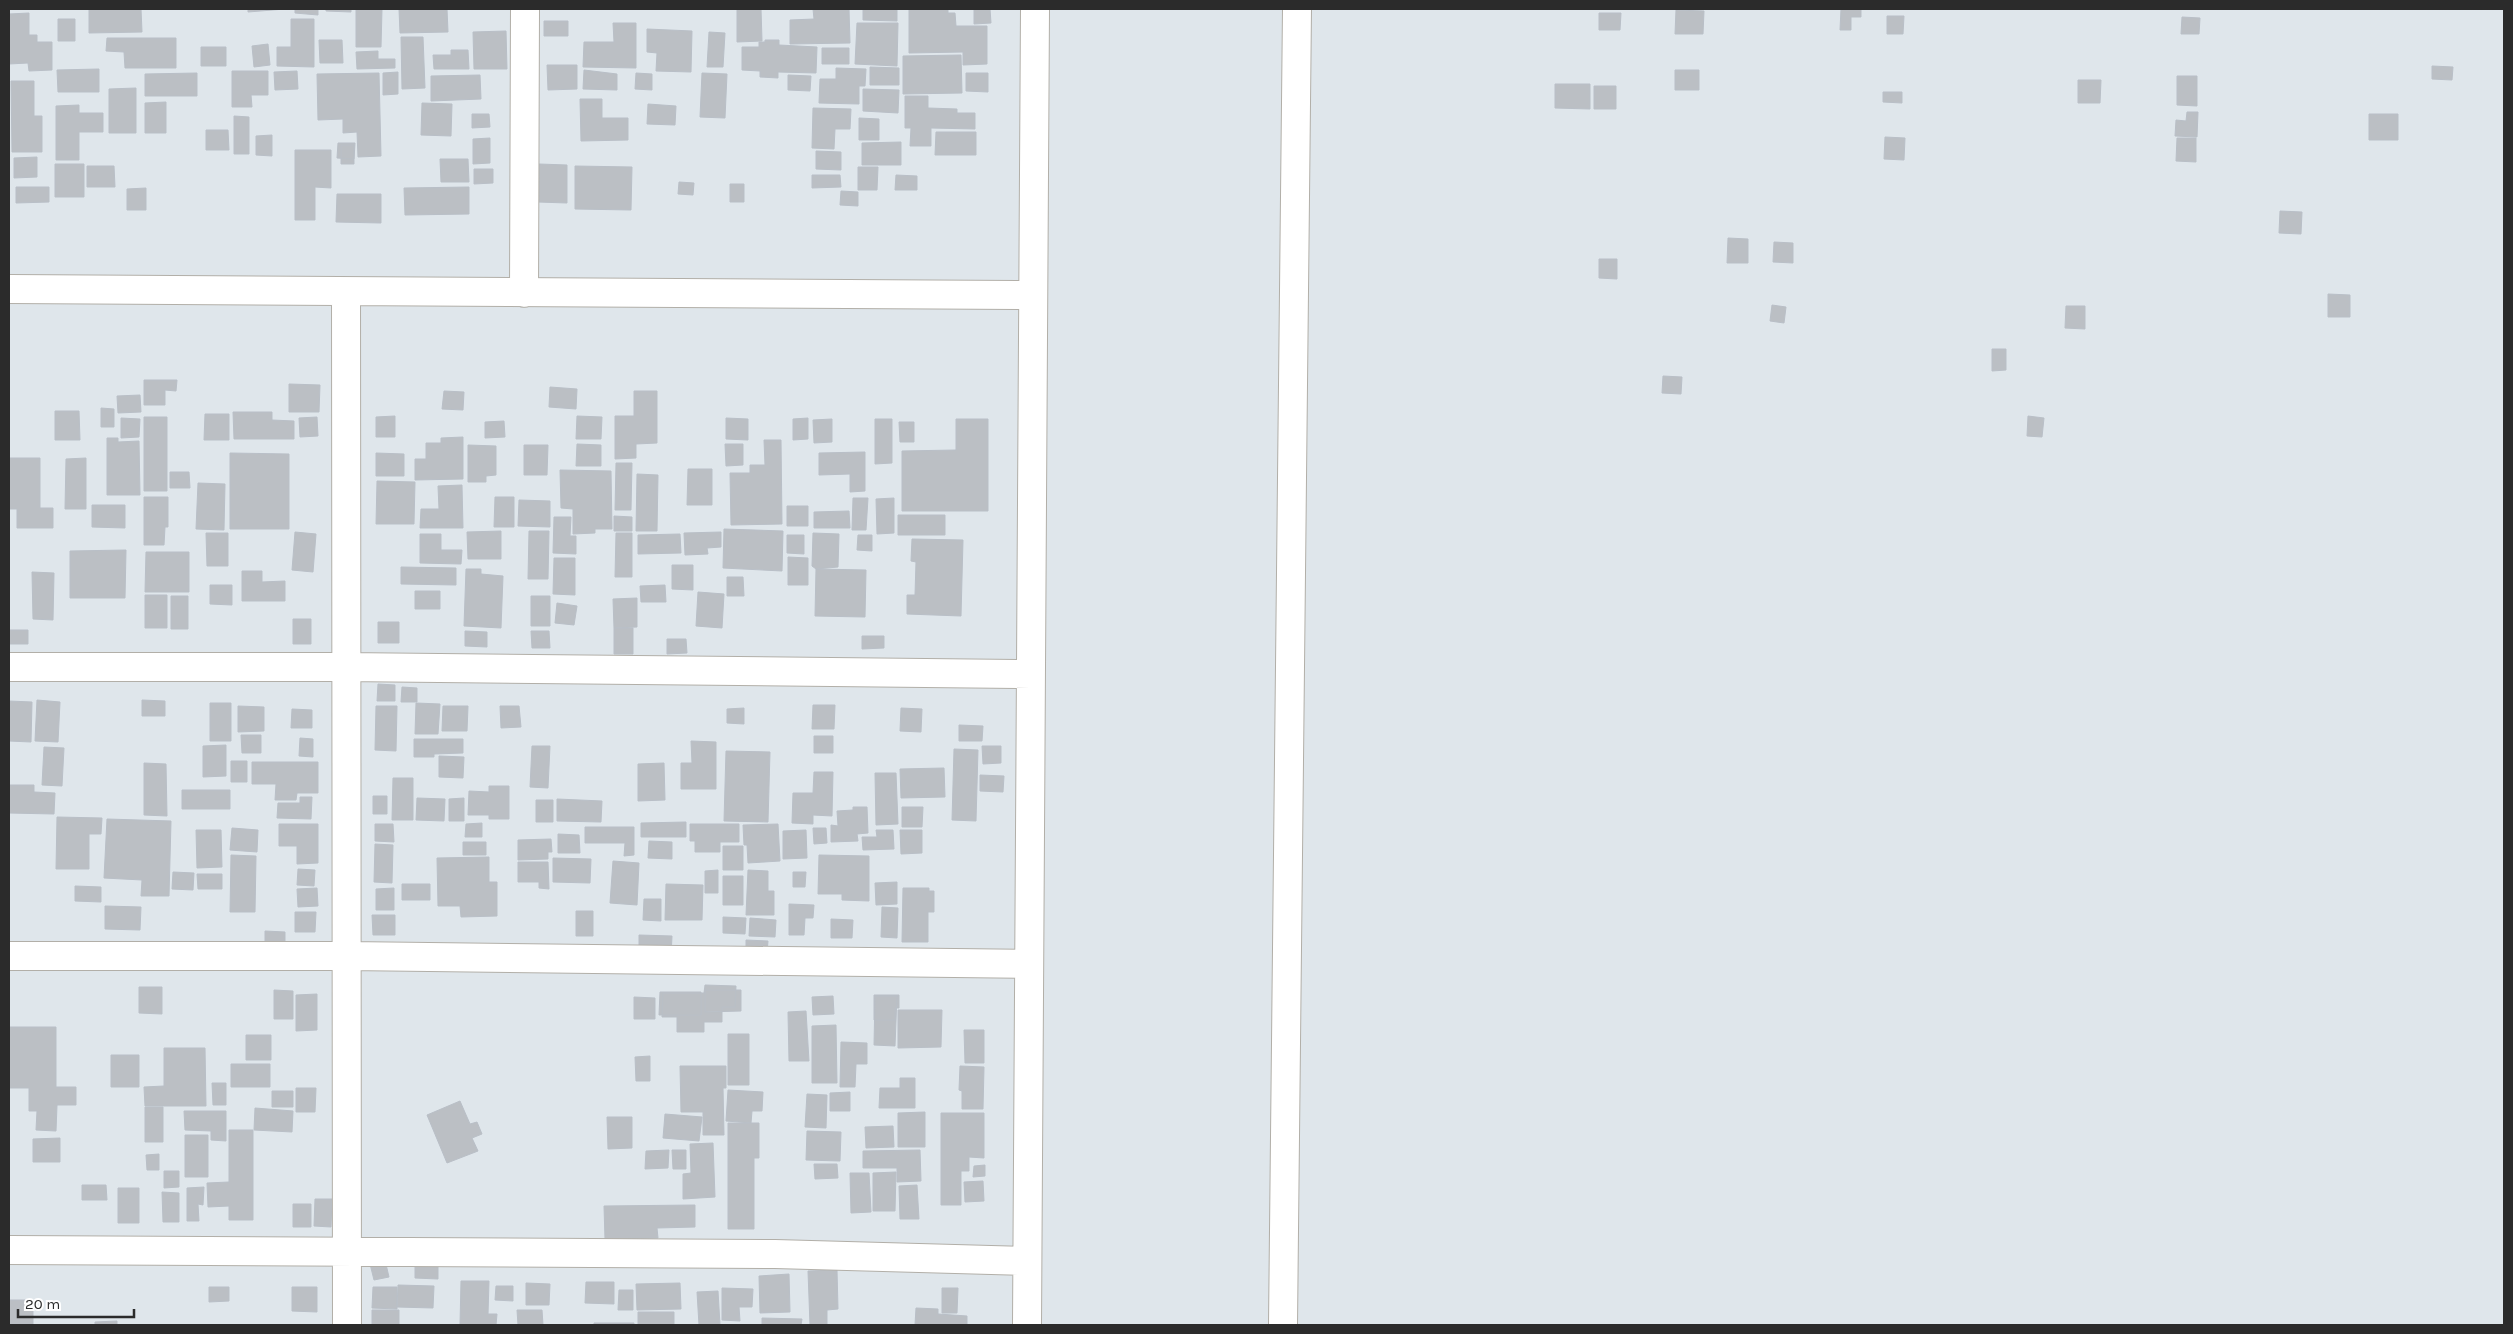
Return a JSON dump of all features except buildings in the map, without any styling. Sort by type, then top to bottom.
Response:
[{"type":"street","points":[[524,293],[525,9]]},
{"type":"street","points":[[1027,1325],[1035,9]]},
{"type":"street","points":[[1283,1325],[1297,9]]},
{"type":"street","points":[[9,290],[1033,295]]},
{"type":"street","points":[[346,292],[347,1325]]},
{"type":"street","points":[[9,667],[346,667],[1030,674]]},
{"type":"street","points":[[9,956],[348,956],[1029,964]]},
{"type":"street","points":[[9,1250],[775,1254],[1027,1261]]}]
